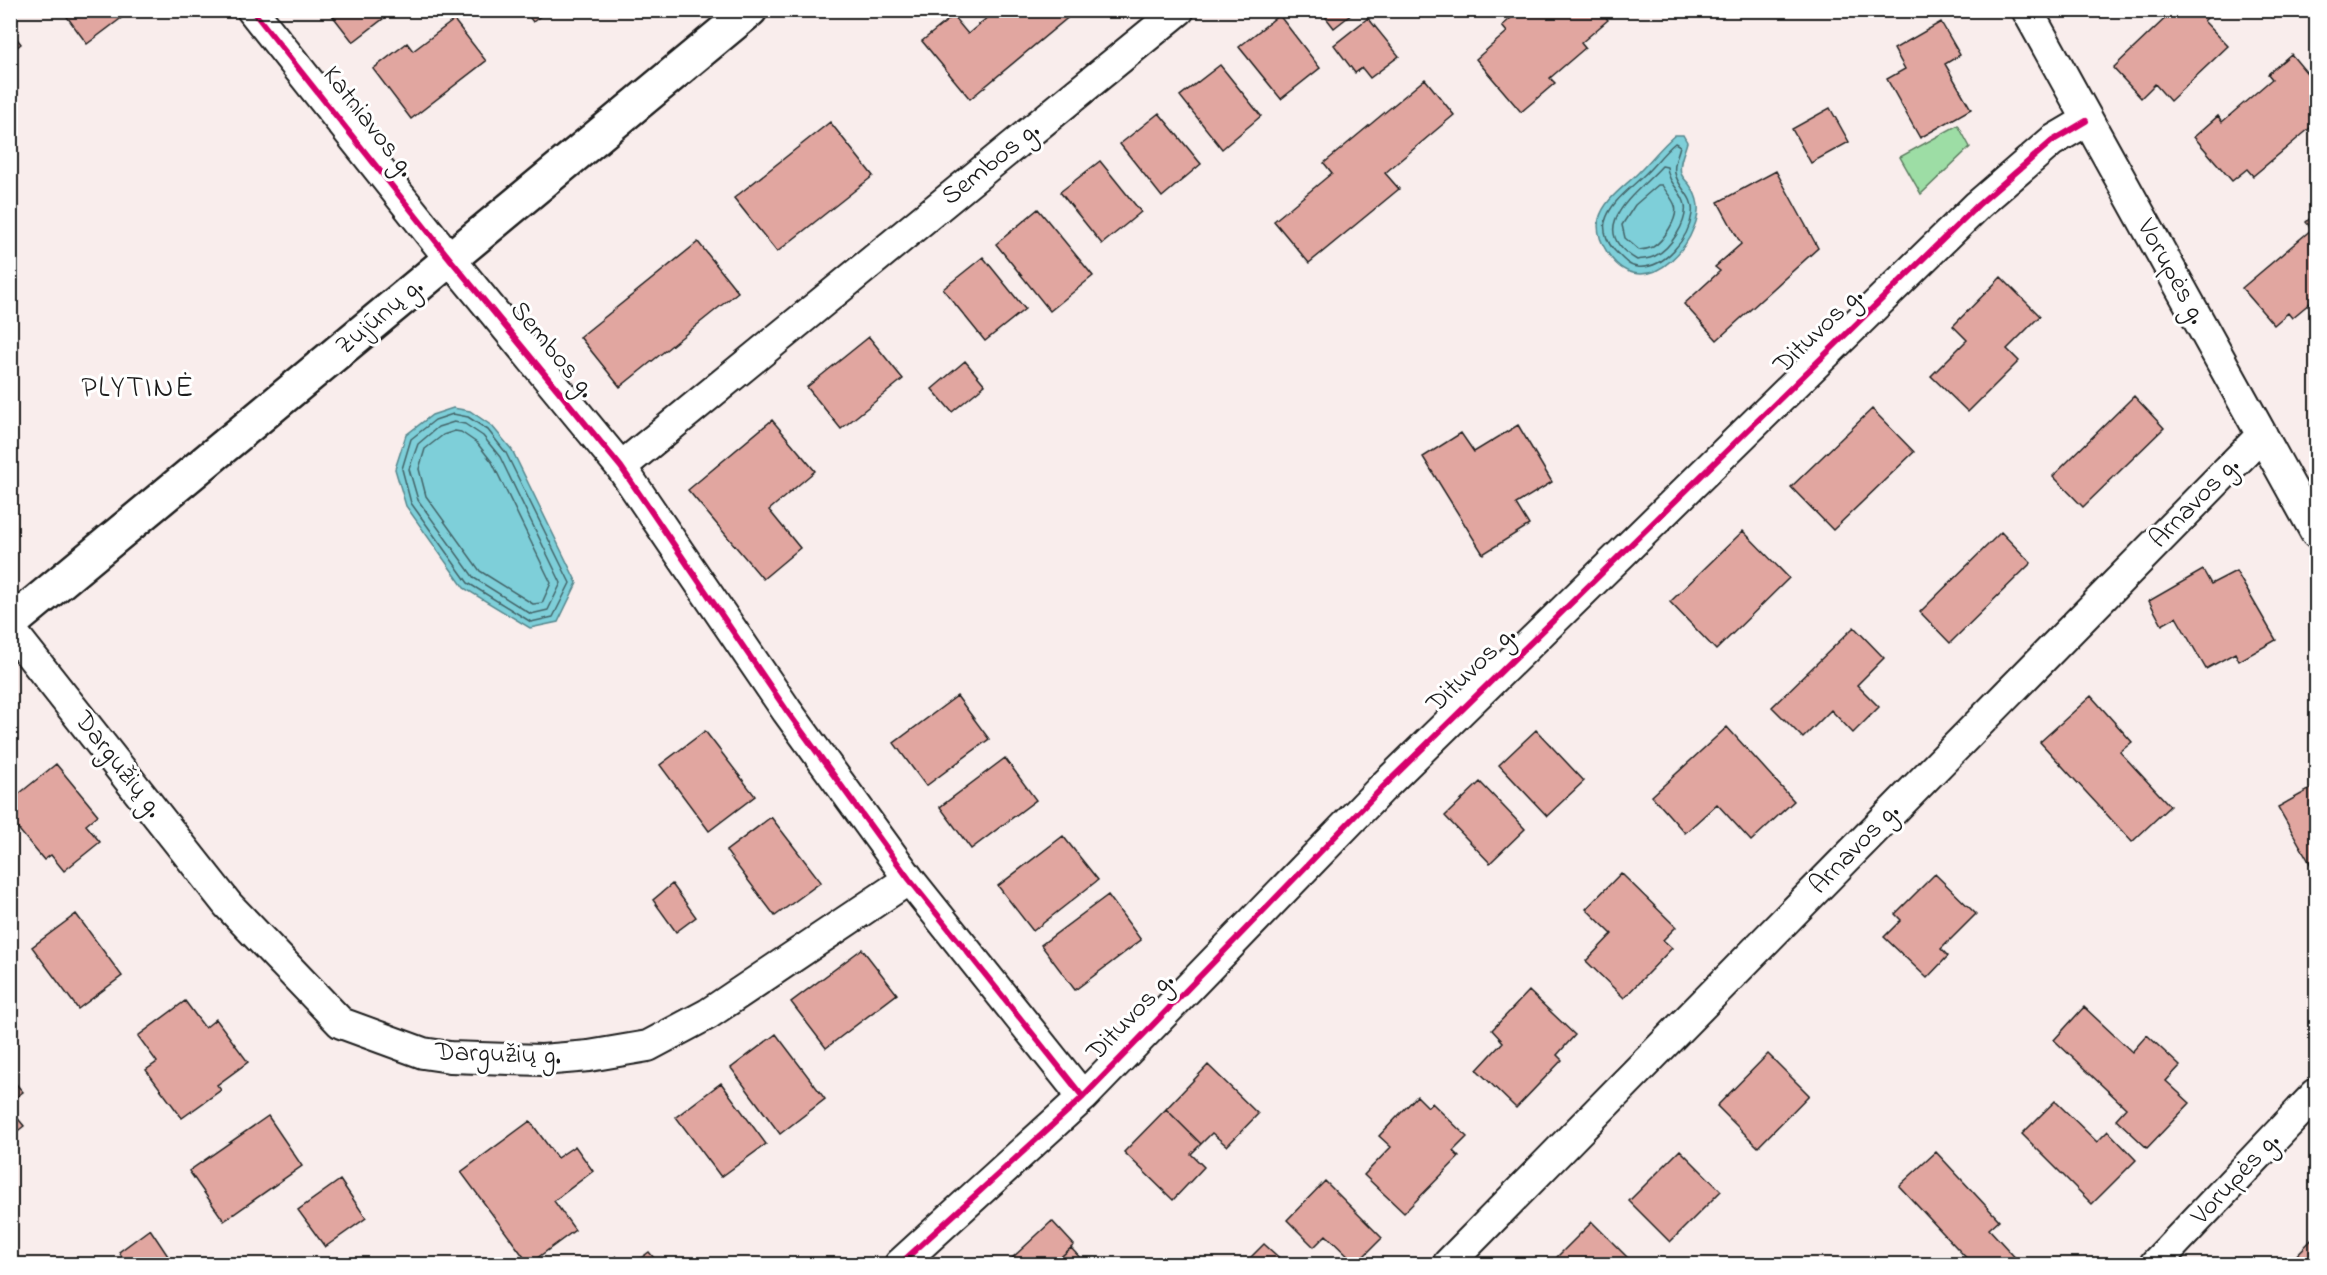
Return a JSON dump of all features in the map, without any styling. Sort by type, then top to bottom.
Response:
[{"type":"main road","name":"Zujūnų g.","points":[[10,624],[750,10]]},
{"type":"street","name":"Katniavos g.","points":[[252,10],[450,259]]},
{"type":"street","name":"Sembos g.","points":[[450,259],[621,466],[1179,10]]},
{"type":"street","name":"Vorupės g.","points":[[2027,10],[2086,121],[2316,533]]},
{"type":"street","name":"Dituvos g.","points":[[900,1264],[1083,1097],[1382,788],[1970,213],[2052,141],[2086,121]]},
{"type":"street","name":"Arnavos g.","points":[[1448,1264],[2262,435]]},
{"type":"street","points":[[621,466],[787,711],[909,879],[1083,1097]]},
{"type":"street","name":"Dargužių g.","points":[[10,629],[228,905],[341,1023],[423,1053],[450,1057],[542,1060],[589,1056],[648,1046],[708,1014],[909,879]]},
{"type":"street","name":"Vorupės g.","points":[[2155,1264],[2314,1103]]},
{"type":"green space","points":[[1958,125],[1970,147],[1921,194],[1900,157]]},
{"type":"water","points":[[1675,135],[1683,135],[1687,142],[1680,169],[1697,200],[1696,221],[1685,244],[1671,261],[1653,272],[1633,273],[1619,266],[1607,252],[1598,227],[1599,219],[1611,199]]},
{"type":"water","points":[[453,408],[470,411],[492,426],[512,450],[577,583],[558,622],[530,628],[464,588],[406,506],[395,469],[406,435],[432,415]]},
{"type":"building","points":[[62,10],[132,10],[87,44]]},
{"type":"building","points":[[328,10],[378,10],[384,18],[353,42]]},
{"type":"building","points":[[524,10],[548,10],[533,22]]},
{"type":"building","points":[[996,10],[1077,10],[970,99],[922,41],[953,16],[968,34]]},
{"type":"building","points":[[1320,10],[1357,10],[1334,28]]},
{"type":"building","points":[[1520,10],[1600,10],[1608,20],[1581,43],[1585,48],[1550,78],[1555,83],[1521,112],[1476,59],[1507,32],[1502,26]]},
{"type":"building","points":[[2174,10],[2215,10],[2204,21],[2228,46],[2170,101],[2155,84],[2141,98],[2113,68]]},
{"type":"building","points":[[1279,15],[1320,68],[1281,99],[1239,47]]},
{"type":"building","points":[[1368,18],[1399,56],[1370,78],[1362,68],[1355,73],[1334,45]]},
{"type":"building","points":[[454,20],[486,61],[411,119],[373,69],[407,43],[413,51]]},
{"type":"building","points":[[1941,22],[1960,55],[1945,64],[1971,109],[1920,138],[1887,79],[1905,69],[1894,49]]},
{"type":"building","points":[[10,30],[21,44],[10,53]]},
{"type":"building","points":[[2291,54],[2316,84],[2316,109],[2312,113],[2316,118],[2316,123],[2253,176],[2247,169],[2232,181],[2194,137],[2218,116],[2222,122],[2272,79],[2268,74]]},
{"type":"building","points":[[1220,65],[1261,116],[1222,149],[1180,96]]},
{"type":"building","points":[[1425,79],[1454,115],[1385,173],[1399,189],[1309,263],[1274,221],[1332,173],[1324,163]]},
{"type":"building","points":[[1830,108],[1849,142],[1811,163],[1792,129]]},
{"type":"building","points":[[1159,113],[1201,164],[1162,197],[1120,144]]},
{"type":"building","points":[[830,122],[873,176],[777,252],[734,198]]},
{"type":"building","points":[[1100,161],[1141,212],[1102,244],[1060,192]]},
{"type":"building","points":[[1776,171],[1818,248],[1717,340],[1684,304],[1720,271],[1715,267],[1741,244],[1718,202]]},
{"type":"building","points":[[1038,209],[1093,276],[1050,311],[996,244]]},
{"type":"building","points":[[2316,213],[2316,298],[2292,318],[2288,313],[2274,325],[2242,288],[2312,229],[2306,222]]},
{"type":"building","points":[[698,242],[738,292],[620,387],[580,337]]},
{"type":"building","points":[[983,257],[1025,309],[985,341],[943,289]]},
{"type":"building","points":[[2001,277],[2040,316],[2007,349],[2019,361],[1968,412],[1931,376],[1967,340],[1953,326]]},
{"type":"building","points":[[869,337],[903,379],[841,429],[807,387]]},
{"type":"building","points":[[965,361],[985,385],[952,412],[932,389]]},
{"type":"building","points":[[2134,396],[2164,428],[2083,507],[2053,476]]},
{"type":"building","points":[[1872,409],[1914,452],[1833,530],[1791,487]]},
{"type":"building","points":[[772,420],[815,471],[769,510],[800,548],[763,579],[688,490]]},
{"type":"building","points":[[1518,425],[1552,482],[1516,504],[1529,525],[1483,554],[1423,457],[1461,433],[1474,452]]},
{"type":"building","points":[[1743,531],[1789,578],[1716,650],[1670,602]]},
{"type":"building","points":[[2001,532],[2031,563],[1950,643],[1920,612]]},
{"type":"building","points":[[2203,570],[2211,584],[2236,571],[2276,640],[2239,661],[2235,653],[2206,669],[2176,617],[2162,625],[2149,601]]},
{"type":"building","points":[[1854,627],[1884,658],[1857,685],[1879,707],[1853,733],[1831,710],[1803,738],[1772,707]]},
{"type":"building","points":[[957,696],[989,739],[926,786],[894,743]]},
{"type":"building","points":[[2091,696],[2132,742],[2120,752],[2170,806],[2132,842],[2040,742]]},
{"type":"building","points":[[1727,727],[1794,801],[1751,841],[1717,804],[1685,833],[1652,796]]},
{"type":"building","points":[[1536,730],[1584,781],[1547,816],[1499,765]]},
{"type":"building","points":[[705,731],[755,796],[709,831],[660,765]]},
{"type":"building","points":[[1005,758],[1036,800],[971,849],[940,807]]},
{"type":"building","points":[[56,764],[98,815],[86,825],[100,842],[64,871],[51,855],[44,860],[10,819],[10,801]]},
{"type":"building","points":[[1480,782],[1525,829],[1490,863],[1445,816]]},
{"type":"building","points":[[2316,786],[2316,874],[2278,807]]},
{"type":"building","points":[[771,817],[821,882],[775,916],[726,851]]},
{"type":"building","points":[[1063,836],[1098,880],[1033,931],[998,886]]},
{"type":"building","points":[[1621,873],[1676,927],[1663,940],[1672,948],[1624,998],[1586,961],[1612,934],[1586,909]]},
{"type":"building","points":[[1935,874],[1976,914],[1941,949],[1948,956],[1927,978],[1884,937],[1901,920],[1895,914]]},
{"type":"building","points":[[672,884],[696,917],[676,932],[653,900]]},
{"type":"building","points":[[1108,895],[1141,940],[1075,990],[1041,945]]},
{"type":"building","points":[[76,914],[122,976],[78,1009],[32,947]]},
{"type":"building","points":[[862,949],[897,994],[826,1048],[791,1002]]},
{"type":"building","points":[[1529,991],[1575,1035],[1557,1055],[1562,1060],[1516,1108],[1477,1070],[1503,1042],[1492,1030]]},
{"type":"building","points":[[185,1001],[205,1028],[216,1019],[248,1062],[217,1085],[221,1090],[182,1118],[146,1070],[157,1062],[138,1036]]},
{"type":"building","points":[[2084,1007],[2132,1052],[2147,1035],[2180,1066],[2166,1081],[2190,1103],[2147,1148],[2116,1119],[2126,1108],[2054,1040]]},
{"type":"building","points":[[776,1034],[825,1099],[780,1134],[731,1068]]},
{"type":"building","points":[[1768,1054],[1809,1095],[1758,1147],[1717,1106]]},
{"type":"building","points":[[1208,1065],[1258,1114],[1227,1146],[1212,1133],[1201,1144],[1166,1109]]},
{"type":"building","points":[[10,1077],[23,1092],[10,1102]]},
{"type":"building","points":[[721,1083],[766,1144],[721,1177],[676,1117]]},
{"type":"building","points":[[1417,1096],[1428,1107],[1432,1103],[1467,1137],[1453,1151],[1459,1157],[1404,1213],[1364,1175],[1391,1147],[1379,1136]]},
{"type":"building","points":[[2055,1101],[2097,1142],[2108,1131],[2136,1160],[2092,1204],[2022,1134]]},
{"type":"building","points":[[10,1109],[24,1126],[10,1137]]},
{"type":"building","points":[[1166,1109],[1201,1144],[1191,1154],[1204,1167],[1173,1200],[1124,1152]]},
{"type":"building","points":[[268,1116],[302,1166],[224,1221],[189,1171]]},
{"type":"building","points":[[530,1121],[557,1158],[575,1146],[593,1171],[554,1201],[575,1230],[529,1264],[461,1172]]},
{"type":"building","points":[[1680,1150],[1721,1191],[1670,1242],[1629,1201]]},
{"type":"building","points":[[1936,1152],[1999,1220],[1989,1229],[2021,1264],[1972,1264],[1899,1186]]},
{"type":"building","points":[[340,1180],[366,1218],[325,1247],[298,1210]]},
{"type":"building","points":[[1325,1181],[1382,1238],[1356,1264],[1326,1235],[1314,1247],[1287,1220]]},
{"type":"building","points":[[1052,1221],[1074,1245],[1053,1264],[1015,1264],[1010,1260]]},
{"type":"building","points":[[1592,1222],[1629,1259],[1624,1264],[1564,1264],[1557,1257]]},
{"type":"building","points":[[150,1229],[172,1262],[169,1264],[118,1264],[124,1260],[119,1252]]},
{"type":"building","points":[[2316,1235],[2316,1264],[2288,1264]]},
{"type":"building","points":[[1264,1244],[1286,1264],[1244,1264]]},
{"type":"building","points":[[1071,1248],[1086,1264],[1053,1264]]},
{"type":"building","points":[[649,1252],[659,1264],[633,1264]]},
{"type":"building","points":[[616,1256],[623,1264],[605,1264]]},
{"type":"cycle path","points":[[252,10],[450,259],[621,467],[787,711],[909,879],[1083,1097]]},
{"type":"cycle path","points":[[900,1264],[1083,1097],[1382,788],[1978,205],[2052,141],[2086,121]]},
{"type":"district","name":"PLYTINĖ","points":[[138,389]]}]
